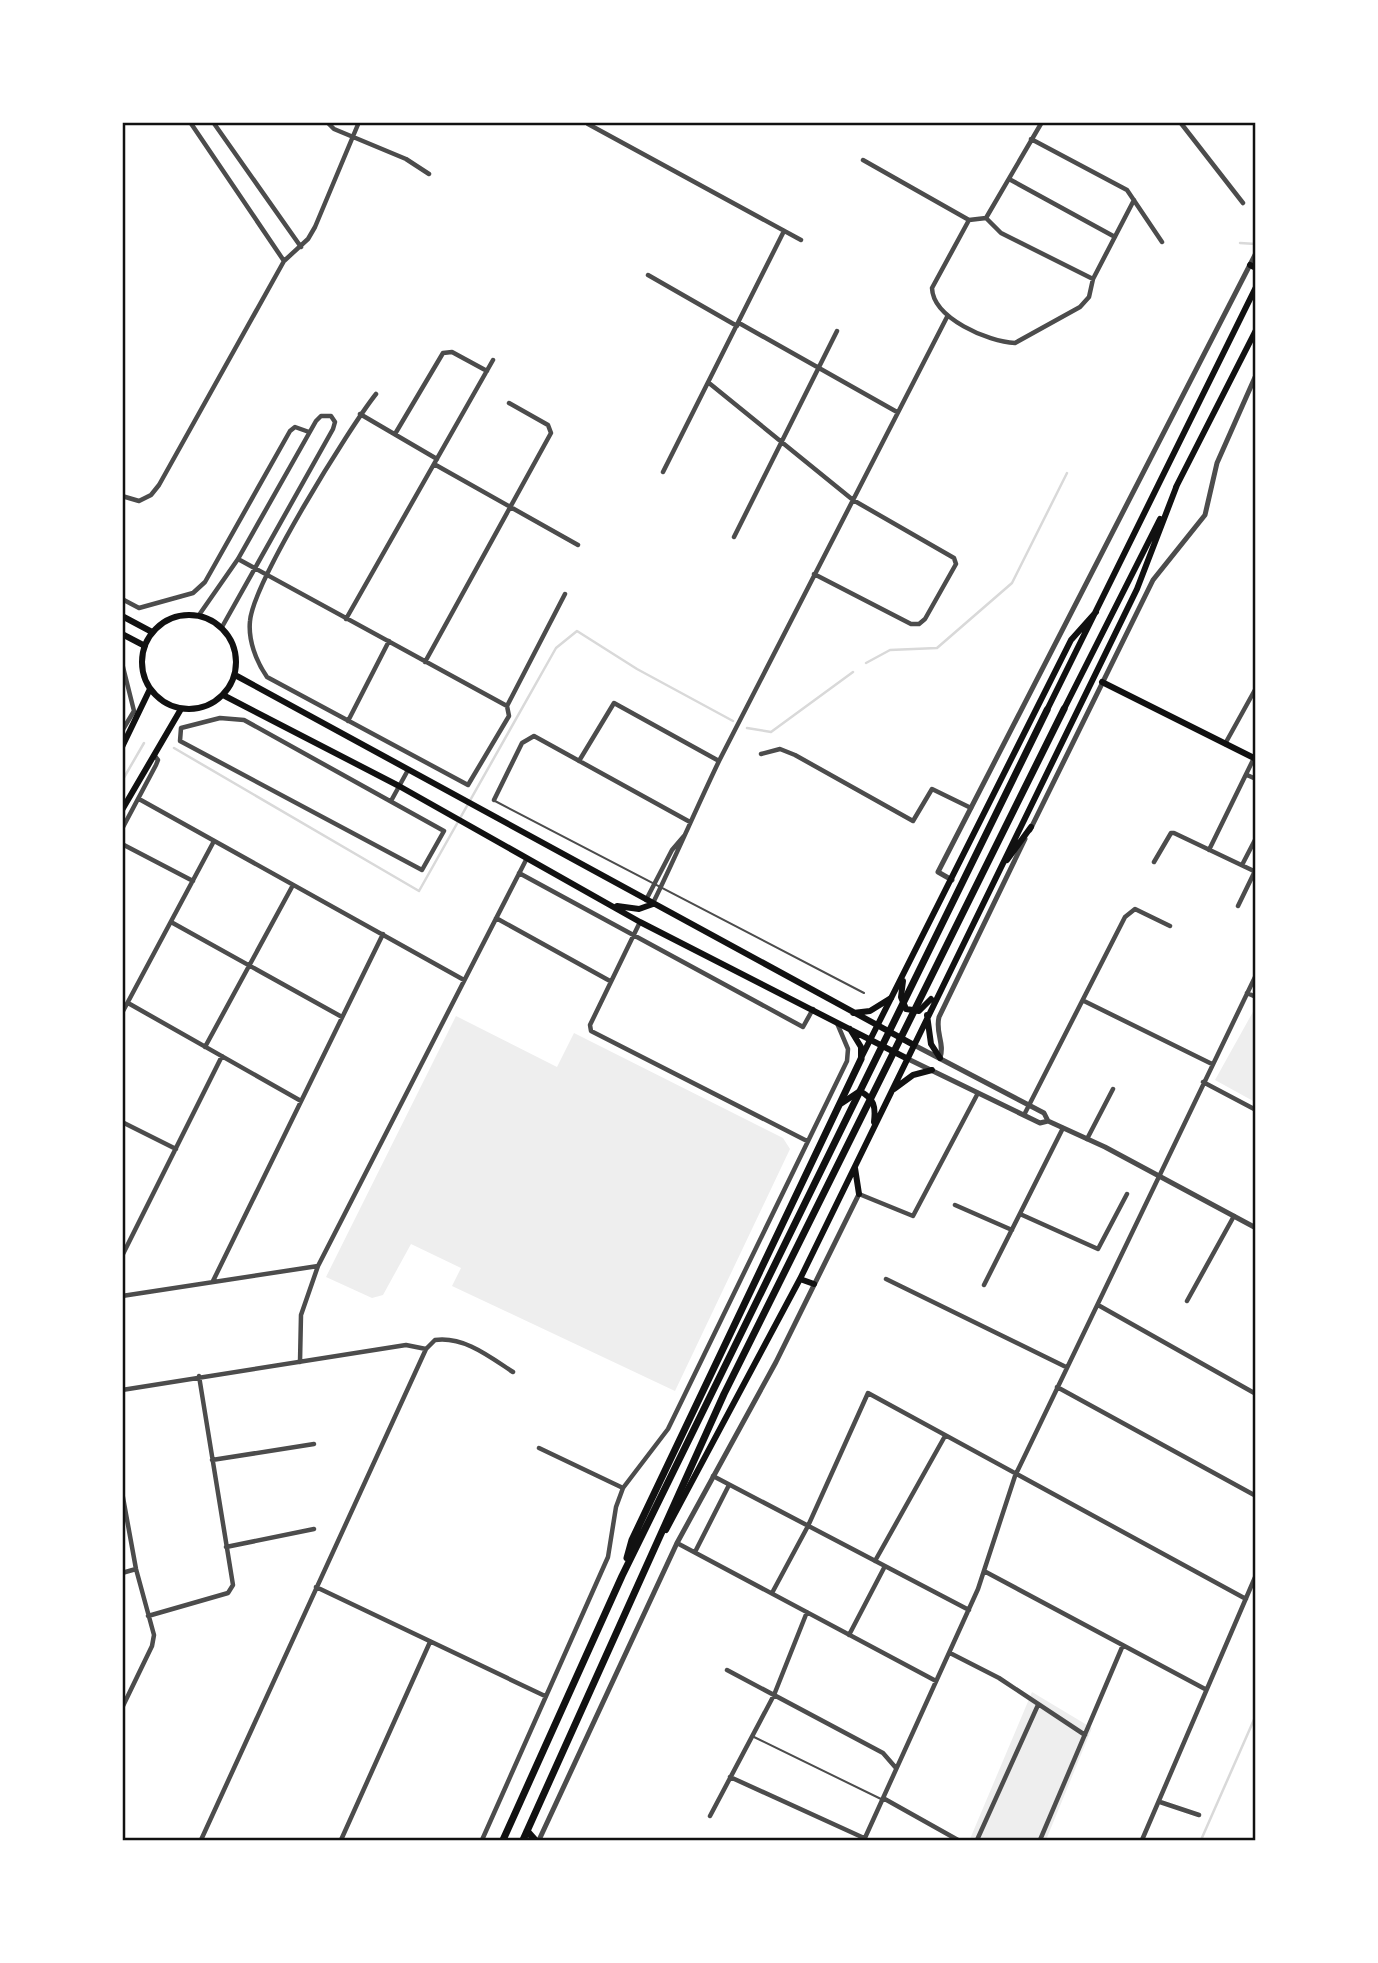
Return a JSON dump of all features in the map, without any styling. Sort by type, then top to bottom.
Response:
[{"type":"highway","points":[[523,1840],[645,1564],[724,1394],[1064,709]]},
{"type":"highway","points":[[503,1840],[622,1576],[1047,710]]},
{"type":"highway","points":[[622,1576],[632,1540],[860,1059]]},
{"type":"highway","points":[[527,1831],[537,1840]]},
{"type":"main road","points":[[1047,710],[1255,287]]},
{"type":"main road","points":[[1064,709],[1255,330]]},
{"type":"main road","points":[[645,1564],[682,1503],[800,1279],[927,1013],[1137,589],[1177,485]]},
{"type":"main road","points":[[860,1059],[1070,640],[1096,612]]},
{"type":"main road","points":[[199,615],[222,627],[235,649],[235,675],[223,695],[196,709],[181,709],[158,698],[150,689],[143,675],[145,646],[152,632],[173,617],[199,615]]},
{"type":"main road","points":[[122,616],[152,632]]},
{"type":"main road","points":[[122,634],[145,646]]},
{"type":"main road","points":[[235,675],[912,1044]]},
{"type":"main road","points":[[1102,682],[1255,759]]},
{"type":"main road","points":[[122,747],[150,689]]},
{"type":"main road","points":[[223,695],[399,786],[640,922],[906,1058]]},
{"type":"main road","points":[[122,810],[181,709]]},
{"type":"main road","points":[[997,874],[1031,827]]},
{"type":"main road","points":[[602,901],[628,909],[649,903]]},
{"type":"main road","points":[[903,977],[902,1003],[911,1012],[919,1011],[937,993]]},
{"type":"main road","points":[[851,1013],[870,1012],[891,998]]},
{"type":"main road","points":[[927,1013],[931,1044],[940,1058]]},
{"type":"main road","points":[[850,1029],[861,1047],[860,1059]]},
{"type":"main road","points":[[890,1093],[913,1075],[932,1070]]},
{"type":"main road","points":[[838,1107],[848,1097],[860,1091],[870,1097],[876,1108],[874,1127]]},
{"type":"main road","points":[[855,1166],[859,1194]]},
{"type":"main road","points":[[800,1279],[814,1284]]},
{"type":"street","points":[[190,122],[284,261]]},
{"type":"street","points":[[214,122],[301,247]]},
{"type":"street","points":[[327,122],[406,159],[429,174]]},
{"type":"street","points":[[122,496],[139,501],[151,495],[159,485],[284,261],[301,247],[315,227],[359,122]]},
{"type":"street","points":[[986,218],[1042,122]]},
{"type":"street","points":[[1180,122],[1243,203]]},
{"type":"street","points":[[588,124],[802,240]]},
{"type":"street","points":[[1031,139],[1127,190],[1162,242]]},
{"type":"street","points":[[863,160],[969,220],[986,218]]},
{"type":"street","points":[[1009,178],[1115,237]]},
{"type":"street","points":[[969,220],[932,288],[932,299],[947,317],[1003,342],[1025,341],[1080,307],[1089,297],[1093,279],[1134,200]]},
{"type":"street","points":[[986,218],[1001,233],[1093,279]]},
{"type":"street","points":[[663,472],[784,231]]},
{"type":"street","points":[[952,880],[938,872],[1253,267],[1255,253]]},
{"type":"street","points":[[648,275],[897,412]]},
{"type":"street","points":[[649,903],[653,885],[684,835],[814,573],[947,317]]},
{"type":"street","points":[[734,537],[837,331]]},
{"type":"street","points":[[396,435],[443,353],[452,352],[487,371]]},
{"type":"street","points":[[346,619],[493,360]]},
{"type":"street","points":[[940,1058],[944,1047],[936,1028],[939,1017],[1153,580],[1205,515],[1217,463],[1254,379]]},
{"type":"street","points":[[709,383],[853,500],[954,558],[956,564],[925,619],[919,624],[911,624],[814,573]]},
{"type":"street","points":[[376,394],[360,414],[267,575],[250,619],[258,664],[267,677],[465,786],[471,783],[509,716],[507,706],[565,594]]},
{"type":"street","points":[[425,662],[512,509],[551,430],[548,425],[509,403]]},
{"type":"street","points":[[360,414],[512,509],[578,545]]},
{"type":"street","points":[[199,615],[238,559],[309,432],[321,416],[327,415],[335,422],[222,627]]},
{"type":"street","points":[[122,600],[139,608],[193,593],[205,582],[290,431],[295,427],[309,432]]},
{"type":"street","points":[[238,559],[507,706]]},
{"type":"street","points":[[348,721],[389,641]]},
{"type":"street","points":[[122,663],[134,711],[122,731]]},
{"type":"street","points":[[1225,744],[1255,688]]},
{"type":"street","points":[[579,761],[614,703],[719,761]]},
{"type":"street","points":[[220,718],[244,720],[391,801],[444,831],[421,871],[184,744],[179,734],[181,728],[220,718]]},
{"type":"street","points":[[494,800],[528,737],[534,736],[690,822]]},
{"type":"street","points":[[1007,739],[1016,751]]},
{"type":"street","points":[[761,754],[780,749],[796,755],[913,821],[932,789],[971,808]]},
{"type":"street","points":[[122,828],[156,765],[158,760],[154,755]]},
{"type":"street","points":[[1209,850],[1255,759]]},
{"type":"street","points":[[391,801],[408,770]]},
{"type":"street","points":[[1247,775],[1255,779]]},
{"type":"street","points":[[139,799],[464,980]]},
{"type":"street","points":[[1154,862],[1171,833],[1242,865],[1255,872],[1238,906]]},
{"type":"street","points":[[649,903],[683,845],[684,835]]},
{"type":"street","points":[[1242,865],[1255,838]]},
{"type":"street","points":[[123,1012],[214,841]]},
{"type":"street","points":[[122,844],[193,881]]},
{"type":"street","points":[[300,1362],[301,1315],[318,1266],[526,860]]},
{"type":"street","points":[[519,873],[803,1027],[813,1009]]},
{"type":"street","points":[[205,1047],[293,885]]},
{"type":"street","points":[[1024,1115],[1129,912],[1142,911],[1170,926]]},
{"type":"street","points":[[496,918],[610,981]]},
{"type":"street","points":[[171,922],[342,1017]]},
{"type":"street","points":[[640,922],[590,1025],[596,1034],[807,1141]]},
{"type":"street","points":[[214,1281],[383,934]]},
{"type":"street","points":[[730,1777],[864,1839],[969,1610],[1015,1476],[1255,975]]},
{"type":"street","points":[[1247,993],[1255,997]]},
{"type":"street","points":[[1084,1001],[1212,1064]]},
{"type":"street","points":[[128,1003],[301,1101]]},
{"type":"street","points":[[482,1840],[608,1557],[616,1507],[623,1488],[632,1472],[668,1429],[847,1061],[848,1049],[836,1021]]},
{"type":"street","points":[[912,1044],[1044,1113],[1048,1121],[1158,1174],[1255,1228]]},
{"type":"street","points":[[122,1256],[222,1056]]},
{"type":"street","points":[[906,1058],[1040,1123],[1048,1121]]},
{"type":"street","points":[[1203,1082],[1255,1110]]},
{"type":"street","points":[[1087,1139],[1113,1089]]},
{"type":"street","points":[[537,1840],[677,1543],[776,1362],[859,1194],[913,1216],[978,1093]]},
{"type":"street","points":[[122,1122],[176,1149]]},
{"type":"street","points":[[984,1285],[1063,1128]]},
{"type":"street","points":[[1020,1214],[1096,1249],[1103,1243],[1127,1194]]},
{"type":"street","points":[[782,1197],[793,1203]]},
{"type":"street","points":[[955,1205],[1012,1230]]},
{"type":"street","points":[[1187,1301],[1235,1216]]},
{"type":"street","points":[[122,1296],[318,1266]]},
{"type":"street","points":[[886,1279],[1066,1367]]},
{"type":"street","points":[[1098,1305],[1255,1394]]},
{"type":"street","points":[[201,1840],[426,1349],[435,1340],[445,1338],[465,1343],[513,1372]]},
{"type":"street","points":[[122,1390],[406,1345],[426,1349]]},
{"type":"street","points":[[148,1616],[232,1590],[199,1376]]},
{"type":"street","points":[[1057,1387],[1255,1496]]},
{"type":"street","points":[[772,1593],[808,1526],[868,1393],[1015,1476],[1246,1599]]},
{"type":"street","points":[[875,1561],[945,1436]]},
{"type":"street","points":[[212,1460],[314,1444]]},
{"type":"street","points":[[539,1448],[623,1488]]},
{"type":"street","points":[[712,1475],[969,1610]]},
{"type":"street","points":[[695,1552],[729,1485]]},
{"type":"street","points":[[122,1492],[136,1569],[153,1629],[152,1646],[122,1708]]},
{"type":"street","points":[[226,1547],[314,1529]]},
{"type":"street","points":[[677,1543],[936,1681]]},
{"type":"street","points":[[849,1634],[886,1566]]},
{"type":"street","points":[[122,1573],[136,1569]]},
{"type":"street","points":[[984,1571],[1205,1689]]},
{"type":"street","points":[[1142,1840],[1255,1575]]},
{"type":"street","points":[[316,1587],[545,1696]]},
{"type":"street","points":[[710,1816],[774,1695],[807,1612]]},
{"type":"street","points":[[341,1840],[430,1642]]},
{"type":"street","points":[[1040,1840],[1123,1645]]},
{"type":"street","points":[[950,1653],[999,1678],[1085,1735]]},
{"type":"street","points":[[727,1670],[883,1753],[896,1768]]},
{"type":"street","points":[[976,1840],[1038,1705]]},
{"type":"street","points":[[883,1799],[958,1840]]},
{"type":"street","points":[[1160,1801],[1199,1815]]},
{"type":"lane","points":[[494,800],[864,993]]},
{"type":"lane","points":[[754,1736],[883,1799]]},
{"type":"shaded area","points":[[1256,1010],[1255,1102],[1215,1080]]},
{"type":"shaded area","points":[[456,1016],[557,1067],[574,1033],[783,1138],[790,1149],[675,1391],[452,1286],[461,1268],[411,1244],[383,1295],[372,1298],[326,1277]]},
{"type":"shaded area","points":[[1032,1692],[1092,1728],[1046,1840],[970,1839]]},
{"type":"waterway","points":[[1240,243],[1256,244]]},
{"type":"waterway","points":[[866,663],[890,650],[937,648],[1012,583],[1067,473]]},
{"type":"waterway","points":[[174,748],[419,891],[556,648],[577,631],[637,669],[733,721]]},
{"type":"waterway","points":[[747,728],[771,732],[853,672]]},
{"type":"waterway","points":[[122,781],[144,743]]},
{"type":"waterway","points":[[1201,1840],[1256,1715]]}]
